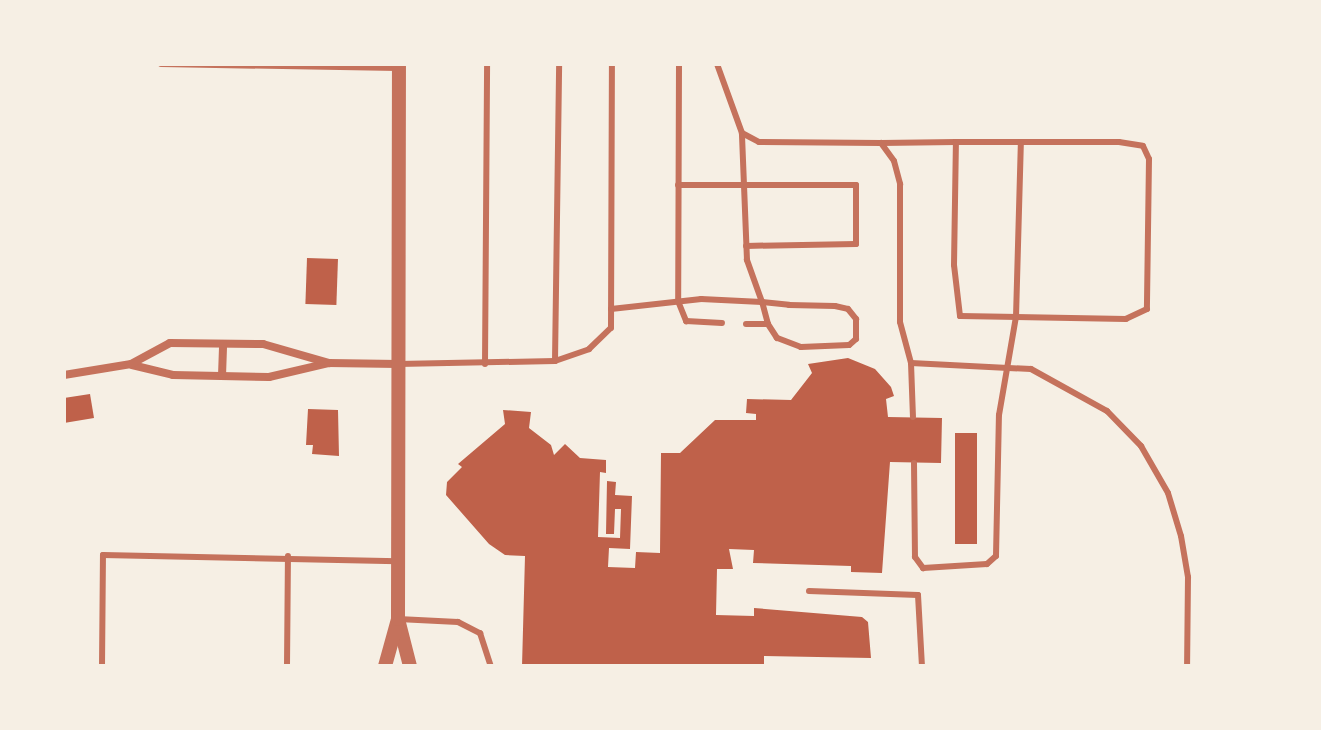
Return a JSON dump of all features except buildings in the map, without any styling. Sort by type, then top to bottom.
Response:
[{"type":"street","points":[[399,66],[398,619],[410,666]]},
{"type":"street","points":[[64,375],[131,364],[170,343],[263,344],[329,363]]},
{"type":"street","points":[[222,376],[223,344]]},
{"type":"street","points":[[131,364],[173,375],[269,377],[329,363],[398,364]]},
{"type":"street","points":[[385,666],[398,619]]},
{"type":"lane","points":[[161,64],[399,66]]},
{"type":"lane","points":[[485,364],[487,64]]},
{"type":"lane","points":[[555,361],[559,64]]},
{"type":"lane","points":[[398,364],[555,361],[589,349],[611,328],[612,64]]},
{"type":"lane","points":[[679,64],[678,301],[686,321],[722,323]]},
{"type":"lane","points":[[611,309],[678,301],[762,302],[848,309],[858,332],[849,345],[801,347],[777,338],[768,324],[762,302],[746,246],[742,133],[717,64]]},
{"type":"lane","points":[[742,133],[759,142],[881,143],[956,142],[1021,142],[1143,146],[1149,159],[1147,309],[1126,319],[960,316],[954,265],[956,142]]},
{"type":"lane","points":[[914,463],[915,557],[923,568],[987,564],[996,556],[999,415],[1016,317],[1021,142]]},
{"type":"lane","points":[[881,143],[894,161],[900,184],[900,322],[911,363],[913,417]]},
{"type":"lane","points":[[678,185],[856,185],[856,244],[746,246]]},
{"type":"lane","points":[[746,324],[768,324]]},
{"type":"lane","points":[[911,363],[1031,369],[1071,388],[1107,411],[1141,446],[1168,493],[1181,536],[1188,577],[1187,666]]},
{"type":"lane","points":[[102,666],[103,555],[288,556],[398,561]]},
{"type":"lane","points":[[287,666],[288,556]]},
{"type":"lane","points":[[809,591],[918,595],[922,666]]},
{"type":"lane","points":[[398,619],[458,622],[480,633],[491,666]]}]
